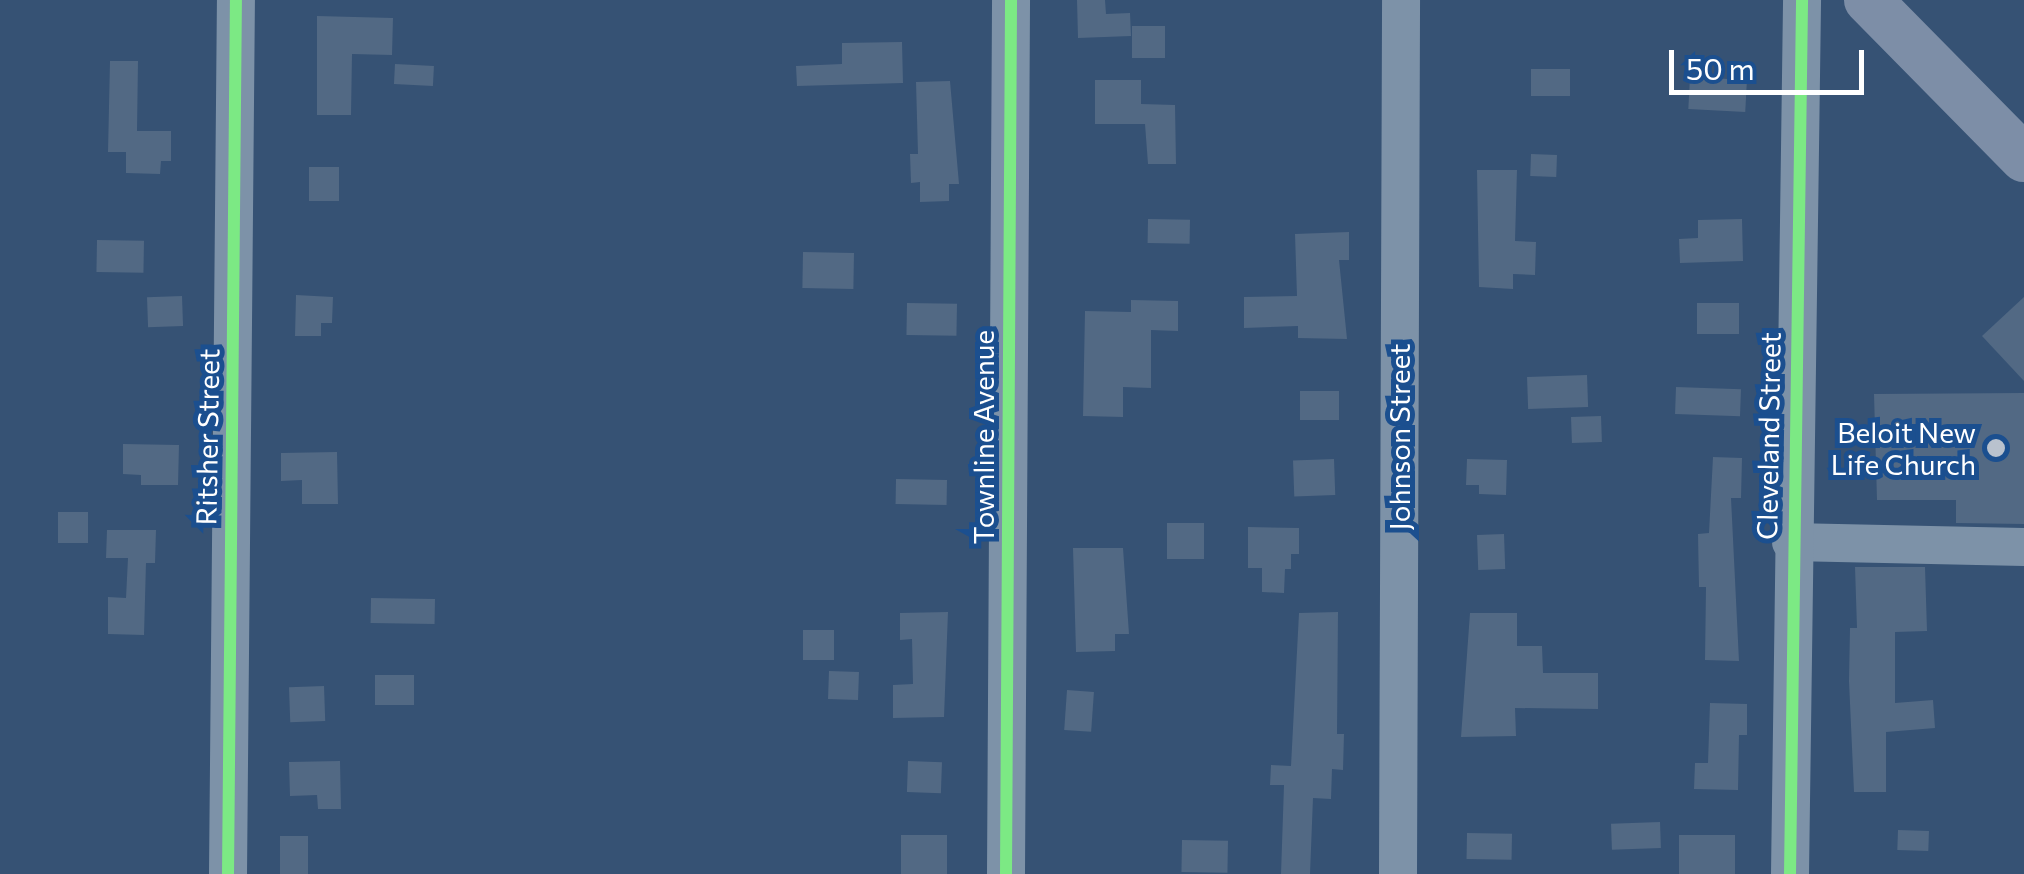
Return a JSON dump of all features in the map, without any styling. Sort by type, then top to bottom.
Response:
[{"type":"main road","points":[[1868,0],[2024,158]]},
{"type":"street","name":"Ritsher Street","points":[[228,874],[236,0]]},
{"type":"street","name":"Townline Avenue","points":[[1006,874],[1011,0]]},
{"type":"street","name":"Johnson Street","points":[[1398,874],[1401,0]]},
{"type":"street","name":"Cleveland Street","points":[[1790,874],[1791,542],[1802,0]]},
{"type":"street","points":[[1791,542],[2024,547]]},
{"type":"building","points":[[1077,0],[1105,0],[1106,14],[1130,13],[1131,36],[1078,38]]},
{"type":"building","points":[[317,16],[393,18],[392,55],[352,54],[351,115],[317,115]]},
{"type":"building","points":[[1132,26],[1165,26],[1165,58],[1132,58]]},
{"type":"building","points":[[902,42],[903,83],[797,86],[796,66],[842,64],[842,43]]},
{"type":"building","points":[[110,61],[138,61],[137,131],[171,131],[171,161],[161,161],[160,174],[126,173],[126,152],[108,152]]},
{"type":"building","points":[[395,64],[434,66],[433,86],[394,84]]},
{"type":"building","points":[[1531,69],[1570,69],[1570,96],[1531,96]]},
{"type":"building","points":[[1690,77],[1747,80],[1745,112],[1688,109]]},
{"type":"building","points":[[1095,80],[1141,80],[1141,104],[1175,105],[1176,164],[1148,164],[1145,124],[1095,124]]},
{"type":"building","points":[[950,81],[959,184],[949,184],[949,201],[920,202],[920,182],[911,183],[910,154],[918,154],[916,82]]},
{"type":"building","points":[[1531,154],[1557,155],[1556,177],[1530,176]]},
{"type":"building","points":[[309,167],[339,167],[339,201],[309,201]]},
{"type":"building","points":[[1477,170],[1517,170],[1515,241],[1536,242],[1535,275],[1513,274],[1513,289],[1479,287]]},
{"type":"building","points":[[1148,219],[1190,220],[1190,244],[1148,243]]},
{"type":"building","points":[[1742,219],[1743,261],[1680,263],[1679,239],[1698,238],[1698,220]]},
{"type":"building","points":[[1349,232],[1349,260],[1339,260],[1347,339],[1298,338],[1298,326],[1244,328],[1244,297],[1297,296],[1295,234]]},
{"type":"building","points":[[97,240],[144,241],[143,273],[96,272]]},
{"type":"building","points":[[803,252],[854,253],[853,289],[802,288]]},
{"type":"building","points":[[296,295],[333,297],[332,323],[321,323],[321,336],[295,336]]},
{"type":"building","points":[[182,296],[183,326],[148,327],[147,297]]},
{"type":"building","points":[[2024,297],[2024,381],[1982,336]]},
{"type":"building","points":[[1131,300],[1178,301],[1178,331],[1151,330],[1151,388],[1123,387],[1123,417],[1083,416],[1085,311],[1131,312]]},
{"type":"building","points":[[907,303],[957,304],[956,336],[906,335]]},
{"type":"building","points":[[1697,303],[1739,303],[1739,334],[1697,334]]},
{"type":"building","points":[[1587,375],[1588,407],[1528,409],[1527,377]]},
{"type":"building","points":[[1676,387],[1741,389],[1740,416],[1675,414]]},
{"type":"building","points":[[1300,391],[1339,391],[1339,420],[1300,420]]},
{"type":"building","name":"Beloit New Life Church","points":[[2024,393],[2024,524],[1956,523],[1956,500],[1877,500],[1874,394]]},
{"type":"building","points":[[1601,416],[1602,442],[1572,443],[1571,417]]},
{"type":"building","points":[[123,444],[179,445],[178,485],[141,485],[141,475],[123,474]]},
{"type":"building","points":[[337,452],[338,504],[302,504],[302,480],[281,481],[281,453]]},
{"type":"building","points":[[1713,457],[1742,458],[1741,498],[1731,498],[1739,661],[1705,660],[1706,587],[1699,587],[1698,534],[1709,533]]},
{"type":"building","points":[[1334,459],[1335,495],[1294,496],[1293,460]]},
{"type":"building","points":[[1467,459],[1507,460],[1506,495],[1479,494],[1479,485],[1466,485]]},
{"type":"building","points":[[896,479],[947,480],[947,505],[896,504]]},
{"type":"building","points":[[58,512],[88,512],[88,543],[58,543]]},
{"type":"building","points":[[1167,523],[1204,523],[1204,559],[1167,559]]},
{"type":"building","points":[[1248,527],[1299,528],[1299,554],[1291,554],[1291,569],[1285,569],[1284,593],[1262,592],[1262,568],[1248,568]]},
{"type":"building","points":[[107,530],[156,530],[155,563],[146,563],[144,635],[108,634],[108,597],[126,598],[128,558],[106,558]]},
{"type":"building","points":[[1504,534],[1505,569],[1478,570],[1477,535]]},
{"type":"building","points":[[1073,548],[1123,548],[1129,634],[1115,634],[1115,651],[1076,652]]},
{"type":"building","points":[[1855,567],[1925,567],[1927,631],[1895,632],[1895,703],[1933,700],[1935,728],[1886,732],[1886,792],[1854,792],[1849,681],[1850,628],[1857,628]]},
{"type":"building","points":[[371,598],[435,599],[435,624],[371,623]]},
{"type":"building","points":[[948,612],[944,717],[893,718],[893,685],[913,684],[912,639],[900,640],[900,613]]},
{"type":"building","points":[[1338,612],[1337,734],[1344,734],[1343,770],[1332,769],[1331,799],[1313,798],[1310,874],[1281,874],[1284,785],[1270,785],[1271,765],[1291,766],[1299,613]]},
{"type":"building","points":[[1470,613],[1517,613],[1517,646],[1542,646],[1543,673],[1598,673],[1598,709],[1515,708],[1516,736],[1461,737]]},
{"type":"building","points":[[803,630],[834,630],[834,660],[803,660]]},
{"type":"building","points":[[829,671],[859,672],[858,700],[828,699]]},
{"type":"building","points":[[375,675],[414,675],[414,705],[375,705]]},
{"type":"building","points":[[324,686],[325,721],[290,722],[289,687]]},
{"type":"building","points":[[1067,690],[1094,692],[1091,732],[1064,730]]},
{"type":"building","points":[[1710,703],[1747,704],[1747,735],[1739,735],[1738,790],[1694,789],[1695,763],[1708,763]]},
{"type":"building","points":[[340,761],[341,809],[318,809],[317,795],[290,796],[289,762]]},
{"type":"building","points":[[908,761],[942,762],[941,793],[907,792]]},
{"type":"building","points":[[1660,822],[1661,848],[1612,850],[1611,824]]},
{"type":"building","points":[[1898,830],[1929,831],[1928,851],[1897,850]]},
{"type":"building","points":[[1467,833],[1512,834],[1512,860],[1467,859]]},
{"type":"building","points":[[901,835],[947,835],[947,874],[901,874]]},
{"type":"building","points":[[1679,835],[1735,835],[1735,874],[1679,874]]},
{"type":"building","points":[[280,836],[308,836],[308,874],[280,874]]},
{"type":"building","points":[[1182,840],[1228,841],[1227,873],[1181,872]]},
{"type":"cycle path","points":[[228,874],[236,0]]},
{"type":"cycle path","points":[[1006,874],[1011,0]]},
{"type":"cycle path","points":[[1790,874],[1802,0]]},
{"type":"place","name":"Beloit New Life Church","points":[[1996,448]]}]
